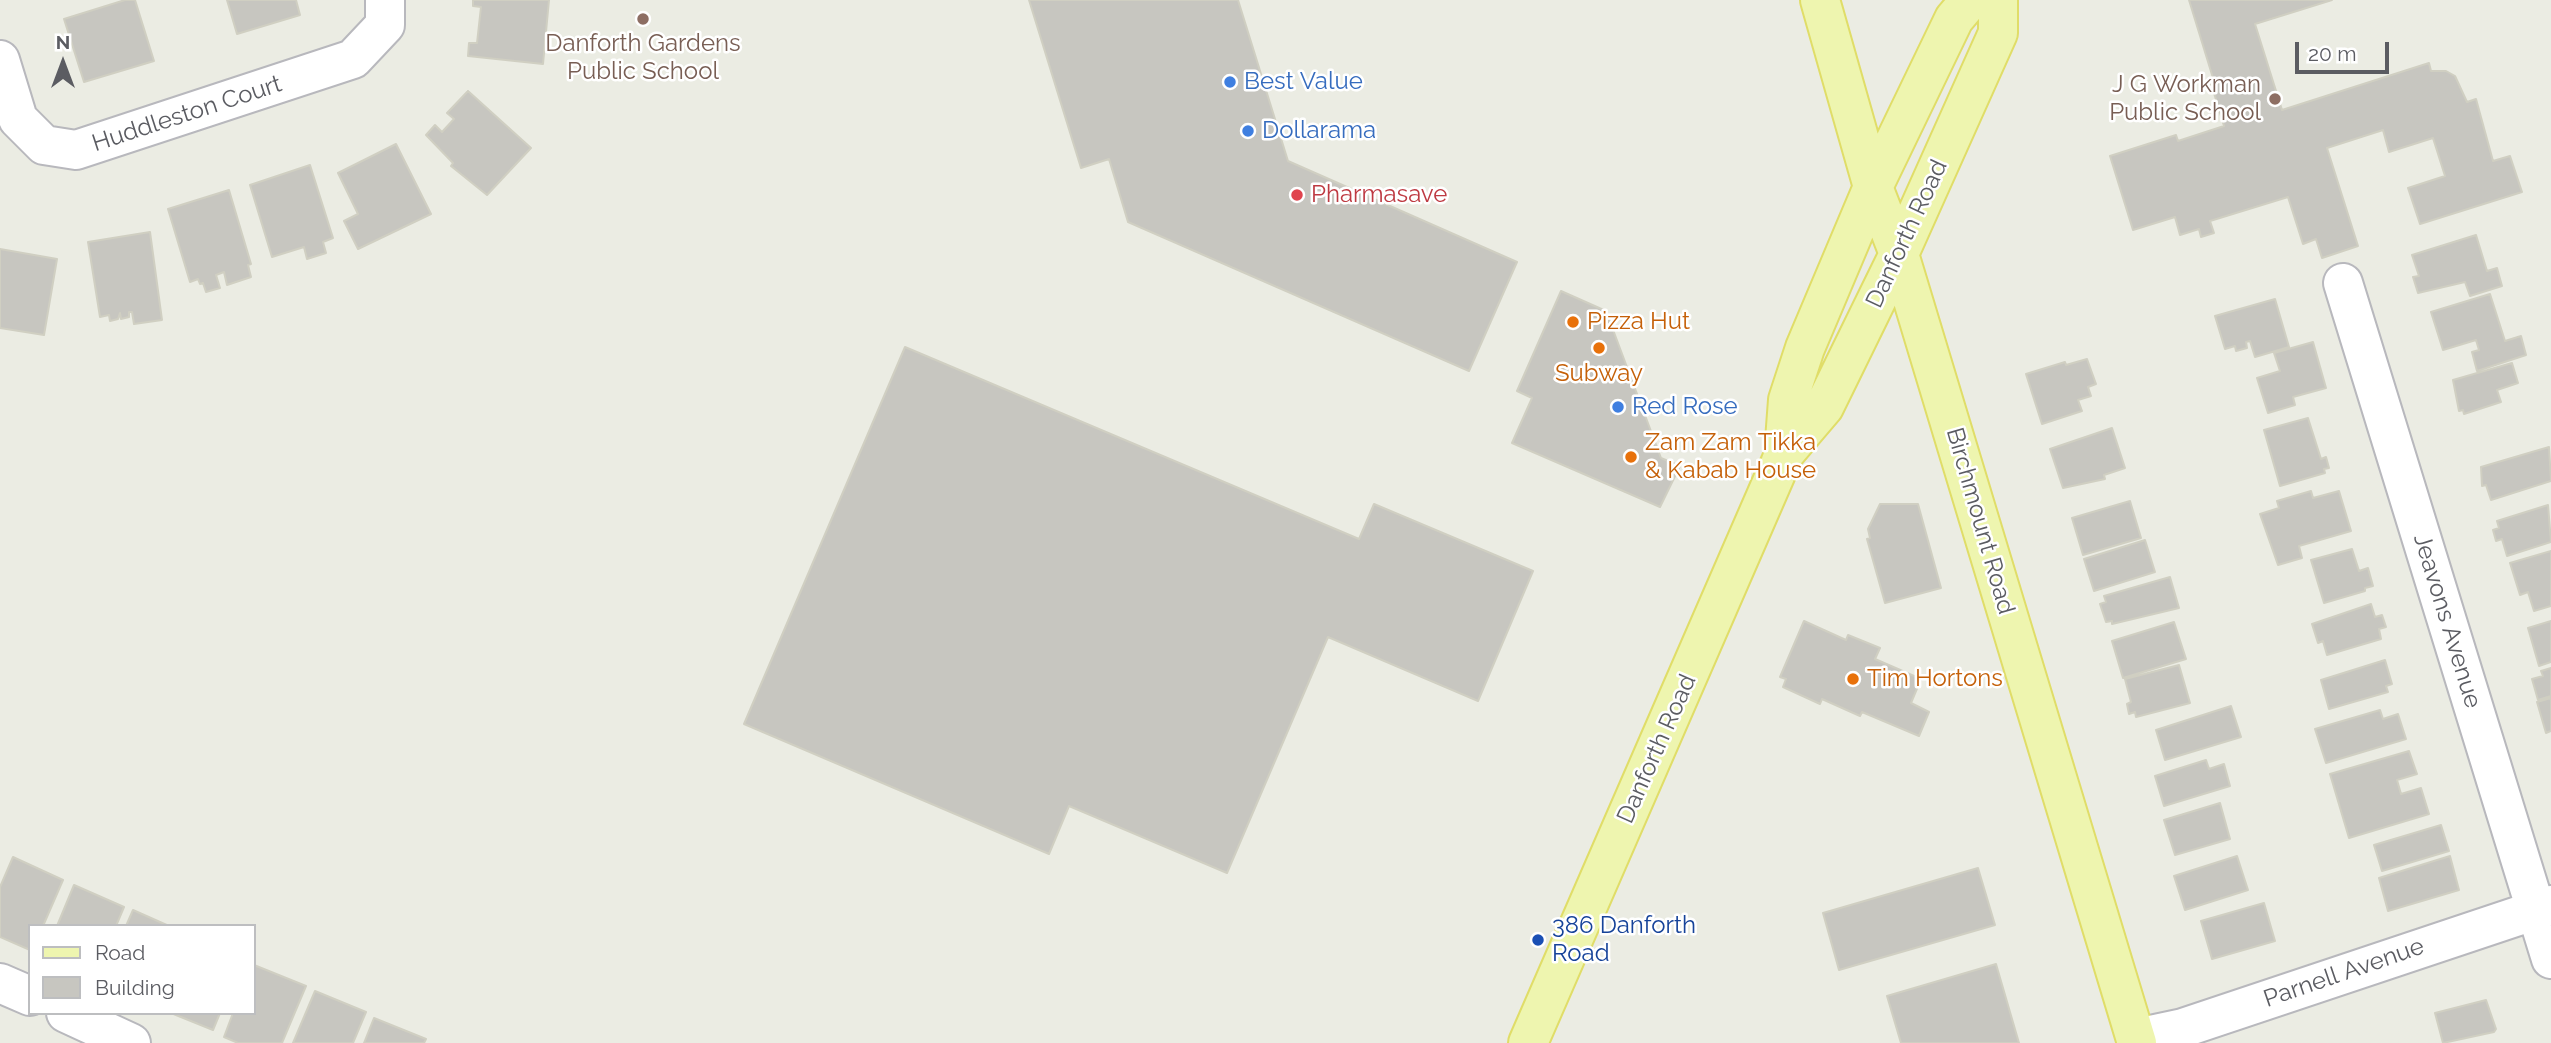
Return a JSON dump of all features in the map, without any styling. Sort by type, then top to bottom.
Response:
[{"type":"main road","name":"Birchmount Road","points":[[1820,0],[1873,187],[1899,254],[2136,1040]]},
{"type":"main road","name":"Danforth Road","points":[[1784,454],[1788,400],[1805,348],[1873,187],[1954,19],[1970,0]]},
{"type":"main road","name":"Danforth Road","points":[[1528,1043],[1784,454],[1824,407],[1899,254],[1997,33],[1998,0]]},
{"type":"street","name":"Huddleston Court","points":[[0,60],[18,119],[44,145],[76,150],[353,59],[386,25],[385,0]]},
{"type":"street","name":"Jeavons Avenue","points":[[2343,283],[2543,907],[2551,959]]},
{"type":"street","name":"Parnell Avenue","points":[[2136,1040],[2183,1028],[2543,907]]},
{"type":"street","points":[[0,983],[28,995]]},
{"type":"street","points":[[70,1015],[131,1043]]},
{"type":"building","points":[[125,0],[135,0],[154,61],[84,82],[64,19]]},
{"type":"building","points":[[227,0],[296,0],[300,15],[237,34]]},
{"type":"building","points":[[473,0],[549,0],[543,64],[468,56],[469,43],[477,43],[481,7],[473,6]]},
{"type":"building","points":[[1029,0],[1238,0],[1288,161],[1517,262],[1469,371],[1128,222],[1109,159],[1081,168]]},
{"type":"building","points":[[2189,0],[2332,0],[2255,24],[2282,110],[2429,63],[2431,71],[2446,71],[2455,76],[2467,102],[2476,99],[2493,161],[2510,156],[2522,192],[2420,224],[2408,188],[2445,176],[2433,138],[2389,152],[2383,130],[2327,148],[2358,246],[2322,258],[2316,239],[2303,244],[2288,197],[2210,221],[2214,233],[2201,237],[2199,229],[2180,235],[2175,217],[2133,230],[2110,156],[2176,135],[2178,141],[2224,126],[2210,80],[2213,78]]},
{"type":"building","points":[[468,91],[531,148],[487,195],[451,166],[453,163],[426,135],[435,125],[442,132],[454,119],[447,113]]},
{"type":"building","points":[[396,144],[431,214],[358,249],[344,221],[358,214],[338,173]]},
{"type":"building","points":[[310,165],[333,238],[323,242],[326,253],[307,259],[304,247],[272,257],[250,185]]},
{"type":"building","points":[[229,190],[251,264],[248,265],[251,277],[227,285],[224,272],[216,275],[220,288],[206,292],[203,283],[200,284],[198,279],[190,282],[168,209]]},
{"type":"building","points":[[150,232],[162,320],[134,324],[132,312],[129,312],[129,317],[121,319],[120,313],[118,319],[110,321],[109,315],[100,317],[88,242]]},
{"type":"building","points":[[2476,235],[2487,271],[2497,268],[2502,286],[2470,296],[2465,282],[2418,293],[2413,277],[2419,276],[2412,255]]},
{"type":"building","points":[[0,249],[57,259],[44,335],[0,328]]},
{"type":"building","points":[[1561,291],[1606,311],[1661,458],[1680,466],[1660,507],[1512,443],[1532,398],[1517,391]]},
{"type":"building","points":[[2490,294],[2505,341],[2521,336],[2526,355],[2477,371],[2472,352],[2479,350],[2476,340],[2443,350],[2431,312]]},
{"type":"building","points":[[2275,299],[2289,347],[2255,357],[2250,341],[2246,342],[2247,348],[2236,351],[2235,346],[2225,349],[2215,316]]},
{"type":"building","points":[[2313,342],[2326,388],[2293,397],[2295,405],[2268,413],[2257,378],[2280,371],[2274,353]]},
{"type":"building","points":[[905,347],[1359,539],[1374,504],[1533,571],[1478,701],[1328,637],[1227,873],[1069,806],[1049,854],[744,724]]},
{"type":"building","points":[[2087,359],[2096,384],[2088,387],[2091,396],[2078,400],[2082,411],[2042,424],[2026,374],[2065,362],[2066,365]]},
{"type":"building","points":[[2512,363],[2518,383],[2497,390],[2501,402],[2464,414],[2463,410],[2459,411],[2453,380]]},
{"type":"building","points":[[2308,418],[2321,459],[2326,457],[2329,468],[2324,469],[2325,473],[2280,486],[2264,430]]},
{"type":"building","points":[[2112,428],[2125,468],[2104,475],[2105,479],[2063,488],[2050,449]]},
{"type":"building","points":[[2549,447],[2551,481],[2491,500],[2486,485],[2482,486],[2481,467]]},
{"type":"building","points":[[2311,491],[2313,498],[2339,491],[2351,531],[2299,546],[2302,558],[2278,565],[2260,514],[2279,508],[2277,501]]},
{"type":"building","points":[[2130,501],[2141,538],[2083,555],[2072,518]]},
{"type":"building","points":[[1880,504],[1918,504],[1941,588],[1885,603],[1867,539],[1870,538],[1868,529]]},
{"type":"building","points":[[2548,505],[2551,542],[2507,556],[2502,539],[2496,541],[2493,530],[2499,528],[2497,521]]},
{"type":"building","points":[[2145,540],[2155,572],[2094,591],[2084,559]]},
{"type":"building","points":[[2352,549],[2359,571],[2368,568],[2373,586],[2365,588],[2365,591],[2324,603],[2311,560]]},
{"type":"building","points":[[2551,551],[2551,606],[2534,611],[2528,592],[2520,595],[2510,563]]},
{"type":"building","points":[[2170,577],[2179,608],[2112,624],[2112,621],[2106,622],[2100,604],[2106,602],[2104,596]]},
{"type":"building","points":[[2371,604],[2375,617],[2382,615],[2386,627],[2379,629],[2381,639],[2327,655],[2323,641],[2318,643],[2312,624]]},
{"type":"building","name":"Tim Hortons","points":[[1804,621],[1846,640],[1848,635],[1880,648],[1875,659],[1921,679],[1911,703],[1929,712],[1919,736],[1862,712],[1860,716],[1822,699],[1820,704],[1783,687],[1786,679],[1780,677]]},
{"type":"building","points":[[2551,621],[2551,662],[2539,666],[2528,628]]},
{"type":"building","points":[[2174,622],[2186,659],[2123,678],[2112,641]]},
{"type":"building","points":[[2385,660],[2392,684],[2386,686],[2388,692],[2329,709],[2321,680]]},
{"type":"building","points":[[2179,665],[2190,703],[2136,717],[2135,712],[2129,714],[2127,704],[2131,702],[2125,679]]},
{"type":"building","points":[[2551,668],[2551,696],[2538,700],[2532,679],[2543,676],[2541,671]]},
{"type":"building","points":[[2551,698],[2551,731],[2546,733],[2537,702]]},
{"type":"building","points":[[2231,706],[2241,737],[2165,760],[2156,730]]},
{"type":"building","points":[[2380,710],[2383,719],[2398,714],[2406,739],[2326,763],[2315,729]]},
{"type":"building","points":[[2409,751],[2417,774],[2397,780],[2401,794],[2421,788],[2429,814],[2349,838],[2330,774]]},
{"type":"building","points":[[2206,760],[2209,769],[2224,764],[2230,786],[2164,806],[2155,776]]},
{"type":"building","points":[[2220,803],[2230,839],[2175,855],[2164,820]]},
{"type":"building","points":[[2441,825],[2449,851],[2382,871],[2374,845]]},
{"type":"building","points":[[2237,856],[2248,890],[2185,910],[2174,876]]},
{"type":"building","points":[[2450,856],[2459,890],[2388,911],[2379,878]]},
{"type":"building","points":[[13,857],[63,880],[44,924],[28,924],[28,949],[0,937],[0,887]]},
{"type":"building","points":[[1978,868],[1995,925],[1839,970],[1823,913]]},
{"type":"building","points":[[74,885],[124,907],[117,924],[58,924]]},
{"type":"building","points":[[2264,903],[2275,941],[2212,959],[2201,921]]},
{"type":"building","points":[[133,910],[164,924],[127,924]]},
{"type":"building","points":[[1996,964],[2019,1043],[1901,1043],[1887,996]]},
{"type":"building","points":[[256,966],[306,986],[282,1043],[238,1043],[224,1037],[232,1015],[256,1015]]},
{"type":"building","points":[[315,991],[366,1012],[353,1043],[293,1043]]},
{"type":"building","points":[[2486,1000],[2496,1029],[2494,1032],[2443,1043],[2435,1013]]},
{"type":"building","points":[[176,1015],[219,1015],[213,1030]]},
{"type":"building","points":[[374,1018],[426,1039],[424,1043],[364,1043]]},
{"type":"place","name":"Danforth Gardens Public School","points":[[643,19]]},
{"type":"place","name":"Best Value","points":[[1230,82]]},
{"type":"place","name":"J G Workman Public School","points":[[2275,99]]},
{"type":"place","name":"Dollarama","points":[[1248,131]]},
{"type":"place","name":"Pharmasave","points":[[1297,195]]},
{"type":"place","name":"Pizza Hut","points":[[1573,322]]},
{"type":"place","name":"Subway","points":[[1599,348]]},
{"type":"place","name":"Red Rose","points":[[1618,407]]},
{"type":"place","name":"Zam Zam Tikka & Kabab House","points":[[1631,457]]},
{"type":"place","name":"Tim Hortons","points":[[1853,679]]},
{"type":"place","name":"386 Danforth Road","points":[[1538,940]]}]
